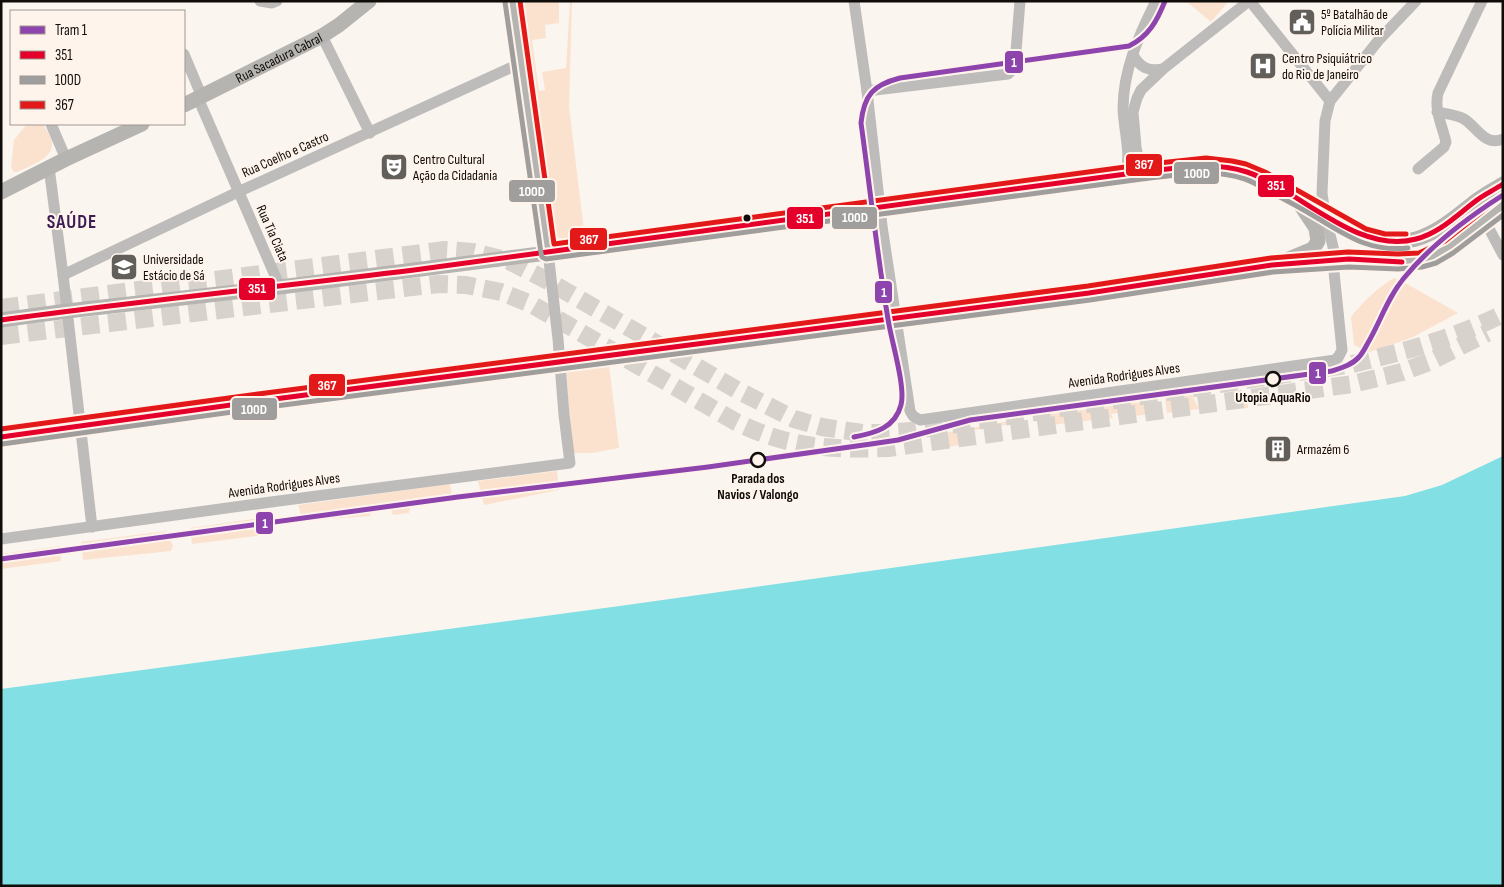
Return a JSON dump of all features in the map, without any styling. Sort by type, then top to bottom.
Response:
[{"type":"main road","name":"Rua Sacadura Cabral","points":[[185,104],[322,36],[340,25],[369,1]]},
{"type":"main road","points":[[512,1],[548,252]]},
{"type":"main road","points":[[1,192],[66,158],[140,125]]},
{"type":"main road","points":[[1,320],[280,287],[1206,165],[1231,167],[1256,176],[1354,232],[1389,243],[1417,239],[1439,229],[1471,204],[1503,184]]},
{"type":"main road","points":[[1272,265],[1313,249],[1318,241],[1316,228],[1294,196]]},
{"type":"main road","points":[[927,314],[1105,291],[1272,265],[1358,259],[1398,262],[1421,260],[1449,247],[1503,205]]},
{"type":"street","points":[[260,1],[268,3],[277,1]]},
{"type":"street","points":[[548,252],[560,362],[897,318],[880,208],[867,91],[854,1]]},
{"type":"street","points":[[867,91],[1005,74],[1013,67],[1020,1]]},
{"type":"street","points":[[1134,173],[1129,159],[1124,118],[1124,95],[1136,43],[1156,1]]},
{"type":"street","points":[[1134,173],[1134,108],[1141,90],[1163,69],[1250,1],[1330,101]]},
{"type":"street","points":[[1334,261],[1334,245],[1325,214],[1322,193],[1325,121],[1330,101],[1378,41],[1416,1]]},
{"type":"street","points":[[1418,169],[1444,147],[1446,142],[1437,112],[1436,100],[1439,88],[1482,1]]},
{"type":"street","points":[[322,36],[370,133]]},
{"type":"street","points":[[1133,55],[1139,64],[1149,70],[1163,69]]},
{"type":"street","name":"Rua Tia Ciata","points":[[185,57],[238,192],[280,287]]},
{"type":"street","name":"Rua Coelho e Castro","points":[[64,275],[238,192],[521,63]]},
{"type":"street","points":[[1437,112],[1462,118],[1473,125],[1483,138],[1490,141],[1503,139]]},
{"type":"street","points":[[51,125],[66,158]]},
{"type":"street","points":[[49,167],[64,275],[92,527]]},
{"type":"street","points":[[1484,219],[1503,255]]},
{"type":"street","name":"Avenida Rodrigues Alves","points":[[897,318],[910,411],[913,416],[920,420],[1335,360],[1342,350],[1334,261]]},
{"type":"street","name":"Avenida Rodrigues Alves","points":[[1,539],[570,463],[560,362]]},
{"type":"shaded area","points":[[524,1],[559,1],[559,23],[545,25],[546,38],[532,40],[539,91],[545,90],[542,72],[566,68],[570,1],[572,1],[569,107],[585,239],[571,241],[559,238],[552,231]]},
{"type":"shaded area","points":[[1186,1],[1225,1],[1227,3],[1211,22]]},
{"type":"shaded area","points":[[26,125],[44,125],[50,135],[52,148],[40,161],[14,172],[11,167],[14,140]]},
{"type":"shaded area","points":[[1394,278],[1458,313],[1411,338],[1369,352],[1354,345],[1351,317],[1372,294]]},
{"type":"shaded area","points":[[609,364],[619,448],[592,453],[572,453],[566,369]]},
{"type":"shaded area","points":[[1319,390],[1320,393],[1295,400],[1293,396],[1248,402],[1248,408],[1234,409],[1230,402]]},
{"type":"shaded area","points":[[1192,395],[1199,409],[1167,413],[1165,399]]},
{"type":"shaded area","points":[[1157,400],[1154,414],[1133,416],[1130,411],[1111,414],[1113,418],[1041,426],[1037,416]]},
{"type":"shaded area","points":[[1020,419],[1023,423],[1021,432],[1014,433],[1011,424],[968,431],[966,444],[937,449],[933,444],[934,439],[945,433]]},
{"type":"shaded area","points":[[557,471],[559,490],[484,505],[478,481]]},
{"type":"shaded area","points":[[450,484],[453,501],[410,507],[409,513],[393,515],[391,510],[371,512],[370,516],[303,521],[298,505]]},
{"type":"shaded area","points":[[273,516],[272,534],[192,544],[190,528]]},
{"type":"shaded area","points":[[166,531],[173,546],[171,551],[83,560],[81,542]]},
{"type":"shaded area","points":[[59,546],[61,561],[1,569],[1,554]]},
{"type":"water","points":[[1503,456],[1503,886],[1,886],[1,689],[627,605],[1405,496],[1442,485]]},
{"type":"tunnel","points":[[1,308],[445,250],[473,252],[509,261],[548,281],[737,390],[794,419],[822,427],[862,433],[910,431],[1352,364],[1429,343],[1485,323],[1503,314]]},
{"type":"tunnel","points":[[1,336],[438,284],[466,285],[501,292],[531,304],[736,422],[755,431],[810,446],[867,449],[888,448],[1353,384],[1402,372],[1429,362],[1487,333]]},
{"type":"tunnel","points":[[882,319],[927,314]]},
{"type":"tunnel","points":[[1,437],[575,360]]},
{"type":"tram line","name":"1","points":[[854,437],[869,434],[889,424],[898,413],[902,397],[900,375],[884,295],[861,123],[862,113],[868,98],[883,84],[900,78],[1129,46],[1142,38],[1152,27],[1165,1]]},
{"type":"tram line","name":"1","points":[[1,559],[458,497],[708,467],[871,444],[898,440],[970,420],[1332,371],[1356,360],[1373,333],[1393,293],[1426,254],[1476,213],[1503,195]]},
{"type":"transit line","name":"367","points":[[520,1],[554,244],[1140,165],[1206,158],[1246,164],[1265,172],[1366,229],[1385,234],[1406,234]]},
{"type":"transit line","name":"100D","points":[[505,2],[541,253],[542,257],[546,259],[1142,179],[1206,173],[1232,176],[1252,182],[1361,242],[1383,248],[1408,248]]},
{"type":"transit line","name":"351","points":[[1,320],[414,270],[1194,166],[1221,167],[1247,172],[1287,192],[1351,230],[1372,238],[1394,241],[1416,239],[1433,232],[1503,184]]},
{"type":"transit line","name":"367","points":[[1,429],[1088,286],[1271,258],[1348,252],[1419,253],[1445,241],[1498,199]]},
{"type":"transit line","name":"100D","points":[[2,444],[268,407],[1090,300],[1273,272],[1349,267],[1398,269],[1422,267],[1436,263],[1453,253],[1503,215]]},
{"type":"transit line","name":"351","points":[[1,437],[267,400],[1089,293],[1272,265],[1349,259],[1402,262]]},
{"type":"place","name":"5º Batalhão de Polícia Militar","points":[[1302,22]]},
{"type":"place","name":"Centro Psiquiátrico do Rio de Janeiro","points":[[1263,66]]},
{"type":"place","name":"Centro Cultural Ação da Cidadania","points":[[394,167]]},
{"type":"place","name":"Universidade Estácio de Sá","points":[[124,267]]},
{"type":"place","name":"Utopia AquaRio","points":[[1273,379]]},
{"type":"place","name":"Armazém 6","points":[[1278,449]]},
{"type":"place","name":"Parada dos Navios / Valongo","points":[[758,460]]},
{"type":"district","name":"SAÚDE","points":[[72,221]]}]
